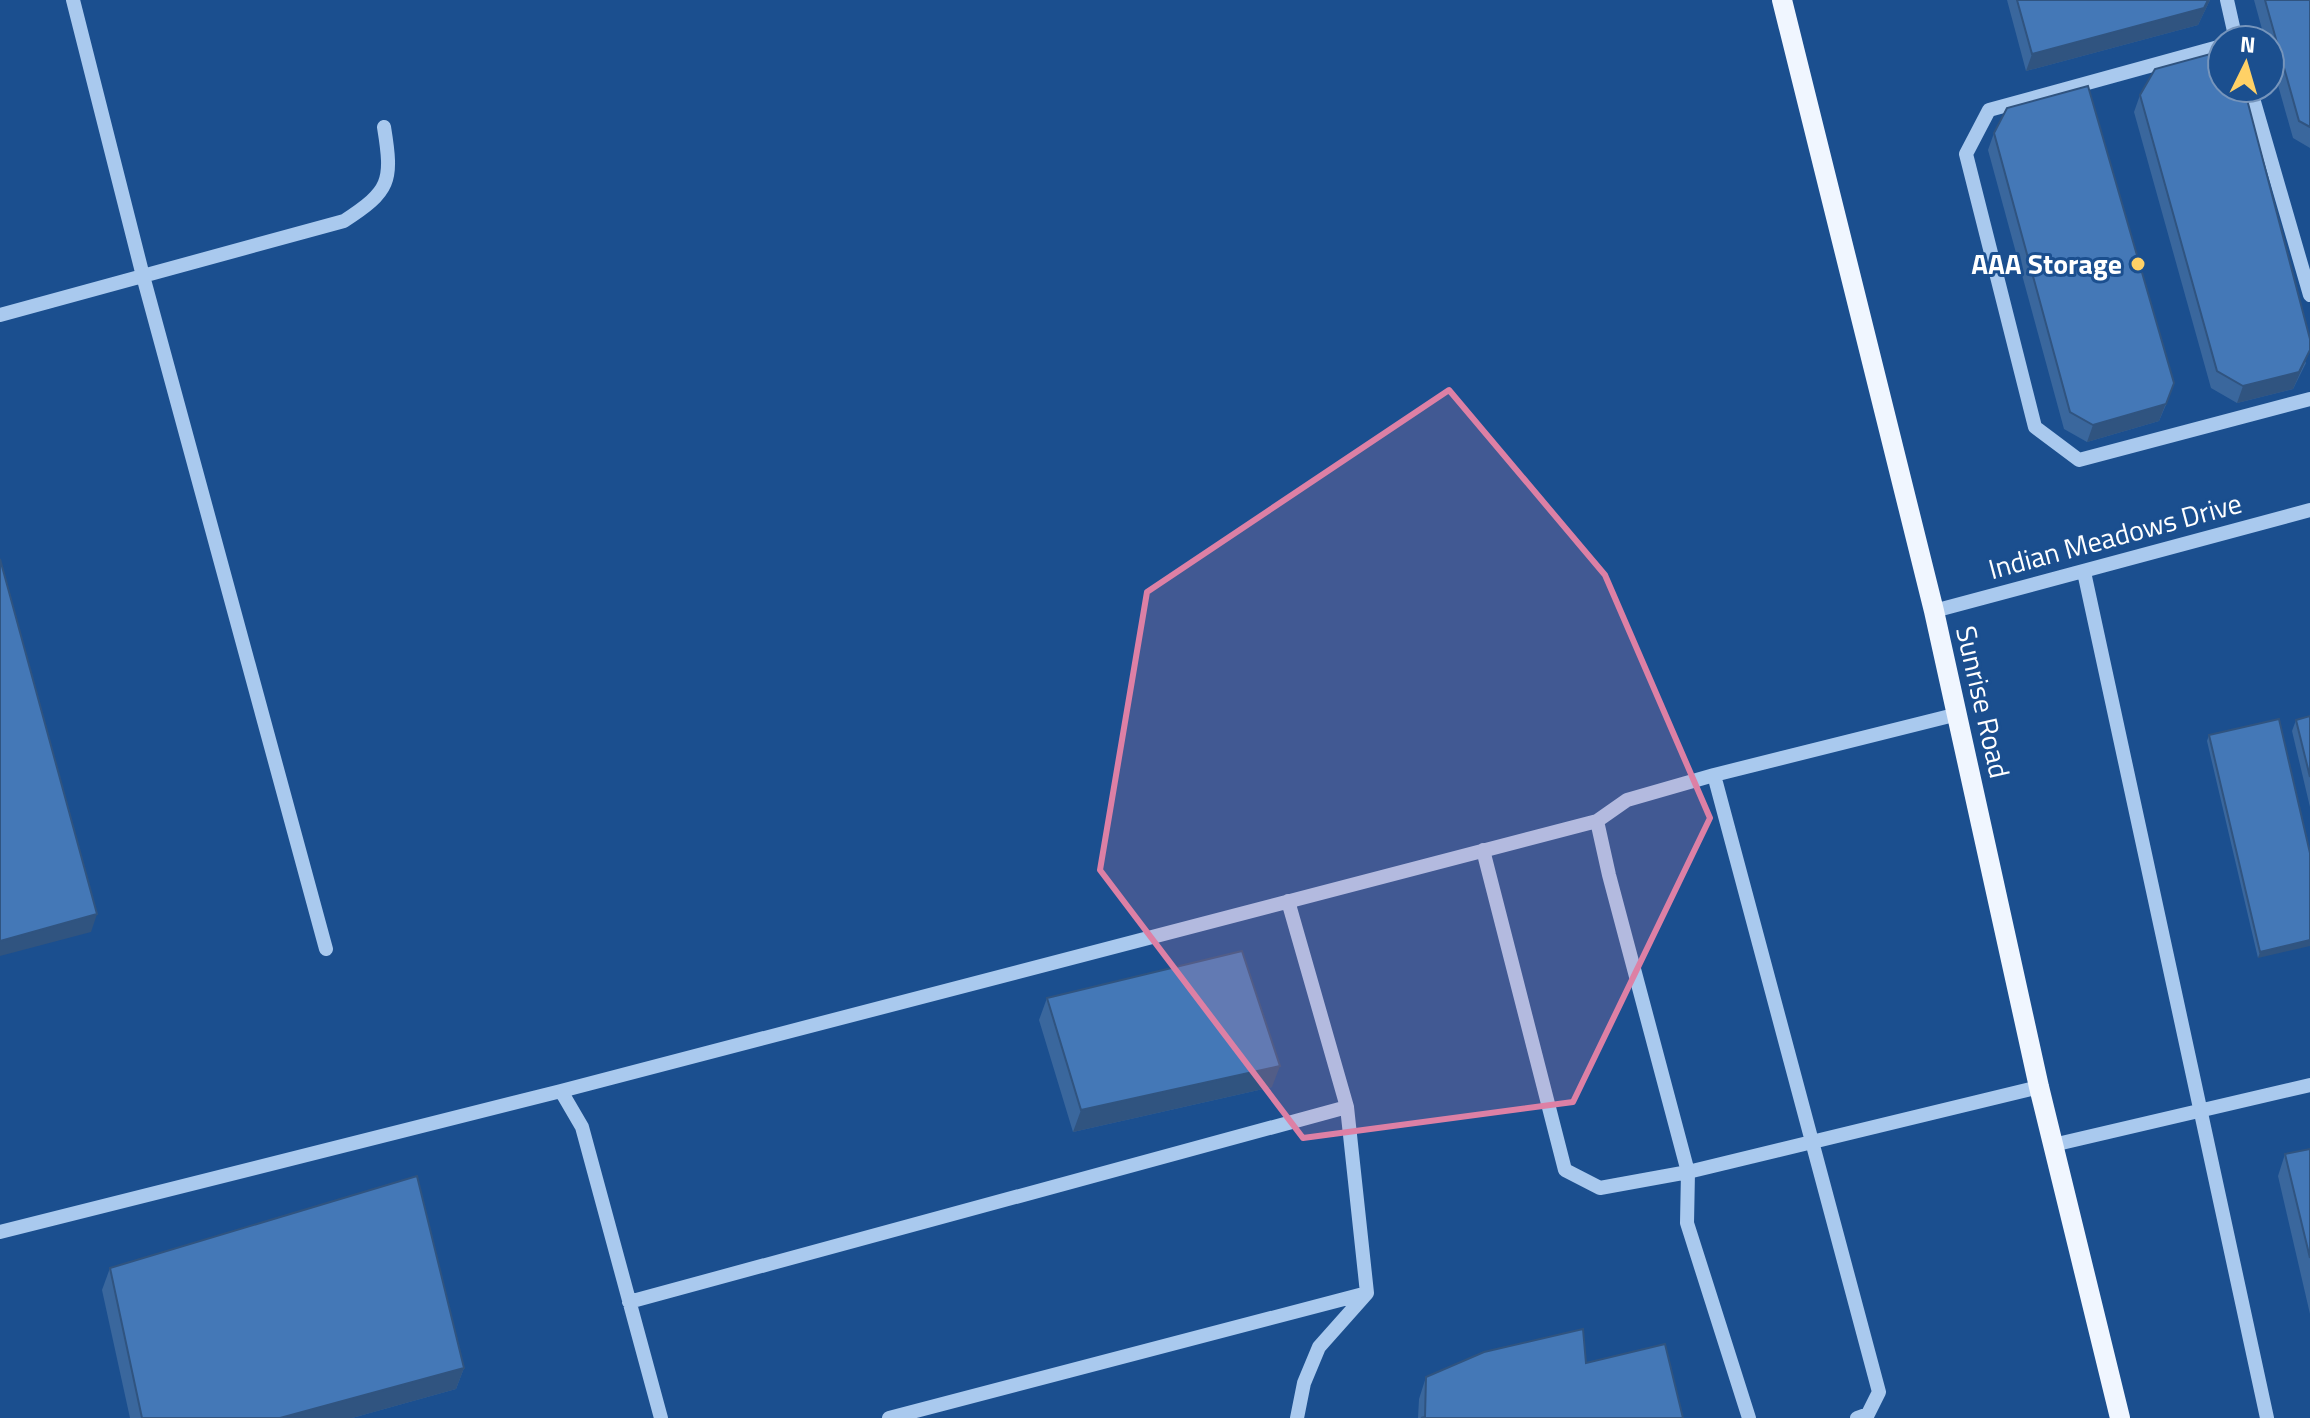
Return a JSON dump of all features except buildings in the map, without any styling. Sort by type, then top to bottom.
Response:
[{"type":"main road","name":"Sunrise Road","points":[[1782,0],[1934,611],[2039,1087],[2120,1418]]},
{"type":"street","points":[[73,0],[143,276],[326,949]]},
{"type":"street","points":[[2227,0],[2232,24]]},
{"type":"street","points":[[2206,50],[1989,110],[1966,154],[2035,427],[2079,460],[2310,399]]},
{"type":"street","points":[[2255,104],[2310,295]]},
{"type":"street","points":[[0,315],[344,221],[374,201],[386,184],[389,155],[384,127]]},
{"type":"street","name":"Indian Meadows Drive","points":[[1934,611],[2310,510]]},
{"type":"street","points":[[2084,572],[2267,1418]]},
{"type":"street","points":[[0,1232],[561,1091],[1597,821],[1627,800],[1958,714]]},
{"type":"street","points":[[1714,775],[1879,1392],[1868,1414],[1857,1418]]},
{"type":"street","points":[[1597,821],[1688,1172],[1687,1223],[1749,1418]]},
{"type":"street","points":[[1483,850],[1565,1170],[1600,1188],[1688,1172],[2039,1087]]},
{"type":"street","points":[[1288,901],[1347,1107],[1367,1293],[1319,1347],[1304,1383],[1297,1418]]},
{"type":"street","points":[[2053,1145],[2310,1085]]},
{"type":"street","points":[[561,1091],[582,1127],[661,1418]]},
{"type":"street","points":[[629,1302],[1347,1107]]},
{"type":"street","points":[[889,1418],[1367,1293]]},
{"type":"highlighted area","points":[[1449,390],[1605,575],[1710,818],[1573,1102],[1303,1138],[1100,870],[1147,592]]},
{"type":"place","name":"AAA Storage","points":[[2138,264]]}]
